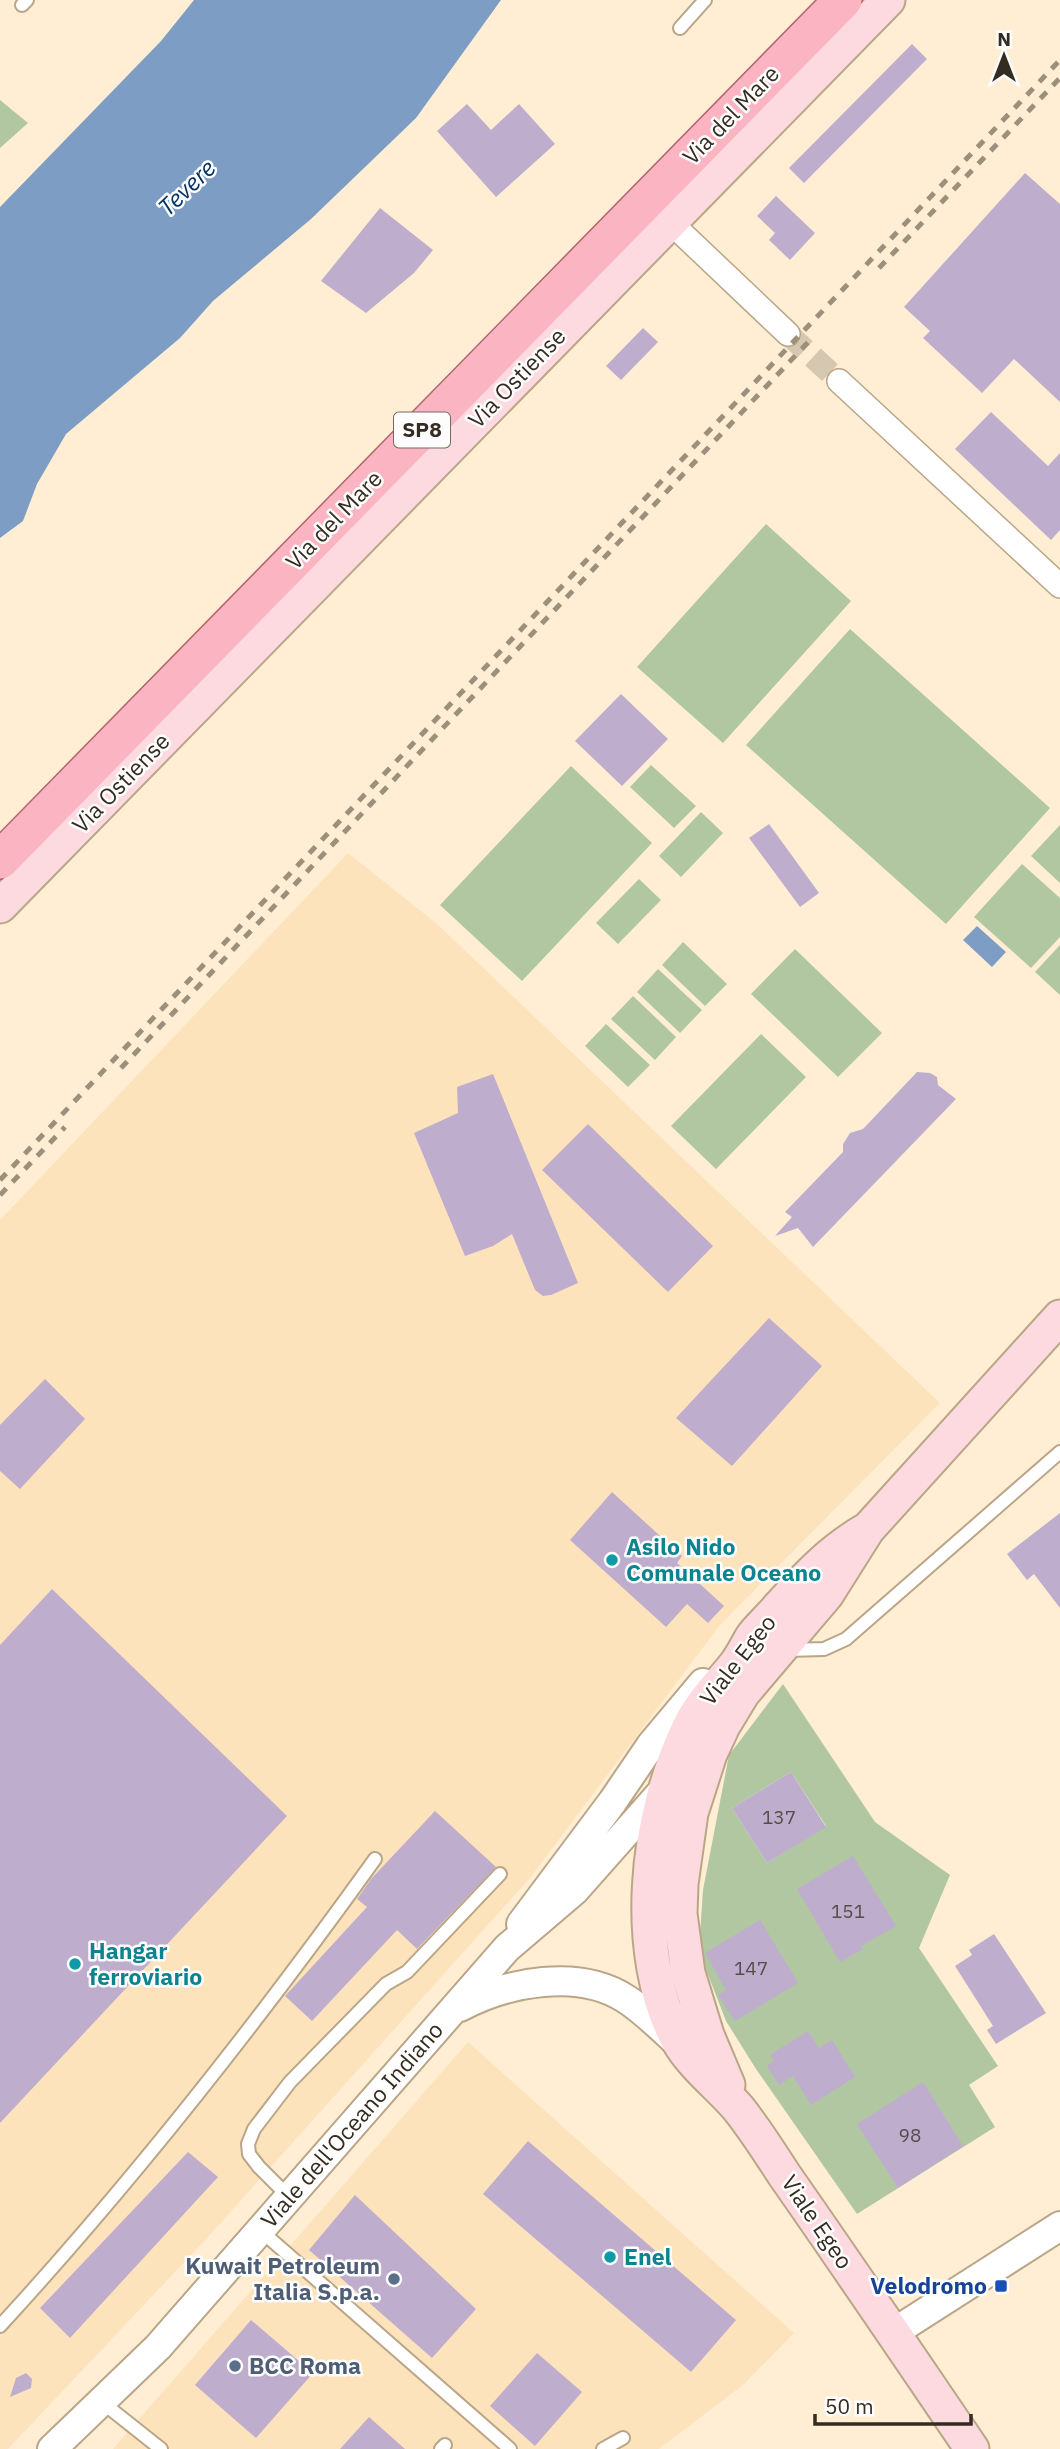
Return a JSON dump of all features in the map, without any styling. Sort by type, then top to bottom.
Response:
[{"type":"main road","name":"Via del Mare","points":[[0,860],[843,0]]},
{"type":"main road","name":"Via Ostiense","points":[[0,906],[888,0]]},
{"type":"main road","name":"Viale Egeo","points":[[740,2110],[707,2035],[685,1957],[680,1901],[691,1813],[704,1769],[766,1643],[817,1567],[846,1542],[868,1529],[1060,1317]]},
{"type":"main road","name":"Viale Egeo","points":[[766,1643],[740,1659],[708,1698],[689,1726],[669,1784],[651,1861],[649,1918],[660,1991],[682,2046],[740,2110],[972,2449]]},
{"type":"street","points":[[670,222],[788,334]]},
{"type":"street","points":[[839,381],[1060,586]]},
{"type":"street","name":"Viale dell'Oceano Indiano","points":[[507,1948],[545,1890],[613,1801],[651,1745],[689,1700],[727,1657],[766,1643]]},
{"type":"street","name":"Viale Egeo","points":[[669,1784],[723,1726]]},
{"type":"street","name":"Viale dell'Oceano Indiano","points":[[52,2449],[103,2403],[158,2347],[507,1948],[575,1890],[669,1784],[645,1782],[613,1801]]},
{"type":"street","points":[[669,1784],[679,1793],[691,1813]]},
{"type":"street","name":"Viale dell'Oceano Indiano","points":[[449,2013],[477,1999],[522,1984],[557,1982],[585,1985],[626,1998],[682,2046]]},
{"type":"street","points":[[893,2333],[1060,2226]]},
{"type":"lane","points":[[680,28],[705,0]]},
{"type":"lane","points":[[766,1643],[815,1651],[832,1647],[846,1639],[1060,1451]]},
{"type":"lane","points":[[0,2326],[76,2243],[174,2126],[375,1859]]},
{"type":"lane","points":[[288,2196],[249,2154],[248,2144],[254,2129],[290,2082],[386,1984],[407,1972],[500,1874]]},
{"type":"lane","points":[[260,2230],[510,2449]]},
{"type":"lane","points":[[103,2403],[161,2449]]},
{"type":"lane","points":[[603,2449],[623,2438]]},
{"type":"shaded area","points":[[348,853],[436,923],[940,1403],[720,1625],[530,1878],[208,2237],[8,2449],[0,2449],[0,1220]]},
{"type":"shaded area","points":[[468,2042],[794,2333],[743,2385],[659,2449],[113,2449]]},
{"type":"green space","points":[[0,100],[28,123],[0,148]]},
{"type":"green space","points":[[766,524],[851,601],[723,743],[637,667]]},
{"type":"green space","points":[[850,629],[1050,808],[946,924],[746,745]]},
{"type":"green space","points":[[651,765],[696,806],[674,828],[630,787]]},
{"type":"green space","points":[[571,766],[652,843],[522,981],[440,905]]},
{"type":"green space","points":[[701,812],[723,833],[681,877],[659,856]]},
{"type":"green space","points":[[1060,825],[1060,883],[1031,856]]},
{"type":"green space","points":[[1022,864],[1060,898],[1060,937],[1031,968],[974,917]]},
{"type":"green space","points":[[639,879],[661,900],[618,944],[596,923]]},
{"type":"green space","points":[[683,942],[727,984],[705,1006],[662,965]]},
{"type":"green space","points":[[1060,945],[1060,995],[1035,972]]},
{"type":"green space","points":[[795,949],[882,1033],[838,1077],[751,994]]},
{"type":"green space","points":[[658,969],[702,1010],[680,1033],[637,992]]},
{"type":"green space","points":[[633,996],[676,1037],[655,1060],[611,1019]]},
{"type":"green space","points":[[606,1024],[650,1065],[628,1087],[585,1046]]},
{"type":"green space","points":[[761,1034],[806,1077],[716,1169],[671,1126]]},
{"type":"green space","points":[[783,1684],[875,1822],[950,1875],[919,1948],[998,2066],[969,2085],[995,2127],[857,2214],[756,2069],[726,2021],[705,1967],[700,1934],[703,1890],[729,1755]],"holes":[[[791,1772],[826,1826],[767,1863],[732,1808]]]},
{"type":"water","name":"Tevere","points":[[194,0],[501,0],[416,118],[311,219],[213,301],[180,338],[66,434],[37,484],[23,521],[0,538],[0,207],[161,41]]},
{"type":"water","points":[[977,926],[1006,952],[992,967],[963,940]]},
{"type":"building","points":[[912,44],[927,59],[804,183],[789,168]]},
{"type":"building","points":[[467,104],[491,130],[519,104],[555,144],[496,197],[437,131]]},
{"type":"building","points":[[1025,173],[1060,204],[1060,402],[1014,359],[982,393],[923,338],[930,331],[904,307]]},
{"type":"building","points":[[776,196],[815,233],[790,260],[769,240],[775,233],[757,216]]},
{"type":"building","points":[[380,208],[433,250],[414,273],[366,313],[321,281]]},
{"type":"building","points":[[643,328],[658,342],[621,380],[606,366]]},
{"type":"building","points":[[991,412],[1048,466],[1060,453],[1060,530],[1051,540],[955,449]]},
{"type":"building","points":[[621,694],[668,739],[622,786],[575,741]]},
{"type":"building","points":[[769,824],[819,893],[800,907],[749,838]]},
{"type":"building","points":[[917,1072],[930,1073],[937,1077],[938,1085],[956,1099],[813,1247],[798,1228],[775,1236],[792,1217],[785,1212],[843,1152],[843,1144],[850,1133],[863,1129]]},
{"type":"building","points":[[493,1074],[578,1283],[551,1295],[543,1296],[535,1290],[512,1234],[493,1246],[465,1256],[414,1133],[458,1113],[457,1087]]},
{"type":"building","points":[[588,1124],[713,1246],[668,1292],[542,1170]]},
{"type":"building","points":[[769,1318],[822,1366],[732,1466],[676,1418]]},
{"type":"building","points":[[45,1379],[85,1419],[20,1489],[0,1471],[0,1425]]},
{"type":"building","name":"Asilo Nido Comunale Oceano","points":[[612,1492],[682,1556],[677,1563],[724,1606],[708,1623],[687,1604],[666,1627],[570,1540]]},
{"type":"building","points":[[1060,1513],[1060,1608],[1034,1574],[1027,1580],[1007,1554]]},
{"type":"building","name":"Hangar ferroviario","points":[[52,1589],[287,1816],[0,2123],[0,1645]]},
{"type":"building","points":[[791,1772],[826,1827],[767,1863],[732,1808]]},
{"type":"building","points":[[435,1811],[496,1867],[417,1949],[397,1930],[312,2021],[285,1996],[367,1907],[357,1899],[371,1879]]},
{"type":"building","points":[[853,1856],[896,1926],[861,1946],[863,1949],[840,1962],[797,1889]]},
{"type":"building","points":[[760,1920],[798,1983],[735,2021],[718,1995],[726,1990],[705,1953]]},
{"type":"building","points":[[994,1934],[1046,2013],[996,2044],[987,2030],[993,2026],[955,1966],[972,1955],[969,1950]]},
{"type":"building","points":[[808,2031],[819,2048],[832,2040],[855,2077],[811,2105],[793,2076],[779,2085],[767,2066],[774,2061],[770,2055]]},
{"type":"building","points":[[923,2082],[963,2146],[898,2188],[857,2124]]},
{"type":"building","name":"Enel","points":[[528,2141],[736,2320],[691,2372],[483,2194]]},
{"type":"building","points":[[188,2152],[218,2177],[70,2338],[40,2308]]},
{"type":"building","name":"Kuwait Petroleum Italia S.p.a.","points":[[355,2195],[476,2309],[432,2358],[309,2250]]},
{"type":"building","points":[[251,2320],[313,2373],[256,2438],[195,2385]]},
{"type":"building","points":[[537,2353],[582,2392],[535,2446],[490,2406]]},
{"type":"building","points":[[26,2373],[32,2379],[31,2388],[10,2397],[16,2378]]},
{"type":"building","points":[[369,2417],[405,2449],[340,2449]]},
{"type":"tunnel","points":[[788,334],[839,381]]},
{"type":"railway","points":[[0,1180],[1060,60]]},
{"type":"railway","points":[[879,268],[1060,78]]},
{"type":"railway","points":[[121,1068],[814,336]]},
{"type":"railway","points":[[0,1195],[65,1127]]},
{"type":"place","name":"Asilo Nido Comunale Oceano","points":[[612,1560]]},
{"type":"place","name":"Hangar ferroviario","points":[[75,1964]]},
{"type":"place","name":"Enel","points":[[610,2257]]},
{"type":"place","name":"Kuwait Petroleum Italia S.p.a.","points":[[394,2279]]},
{"type":"place","name":"Velodromo","points":[[1001,2286]]},
{"type":"place","name":"BCC Roma","points":[[235,2366]]}]
